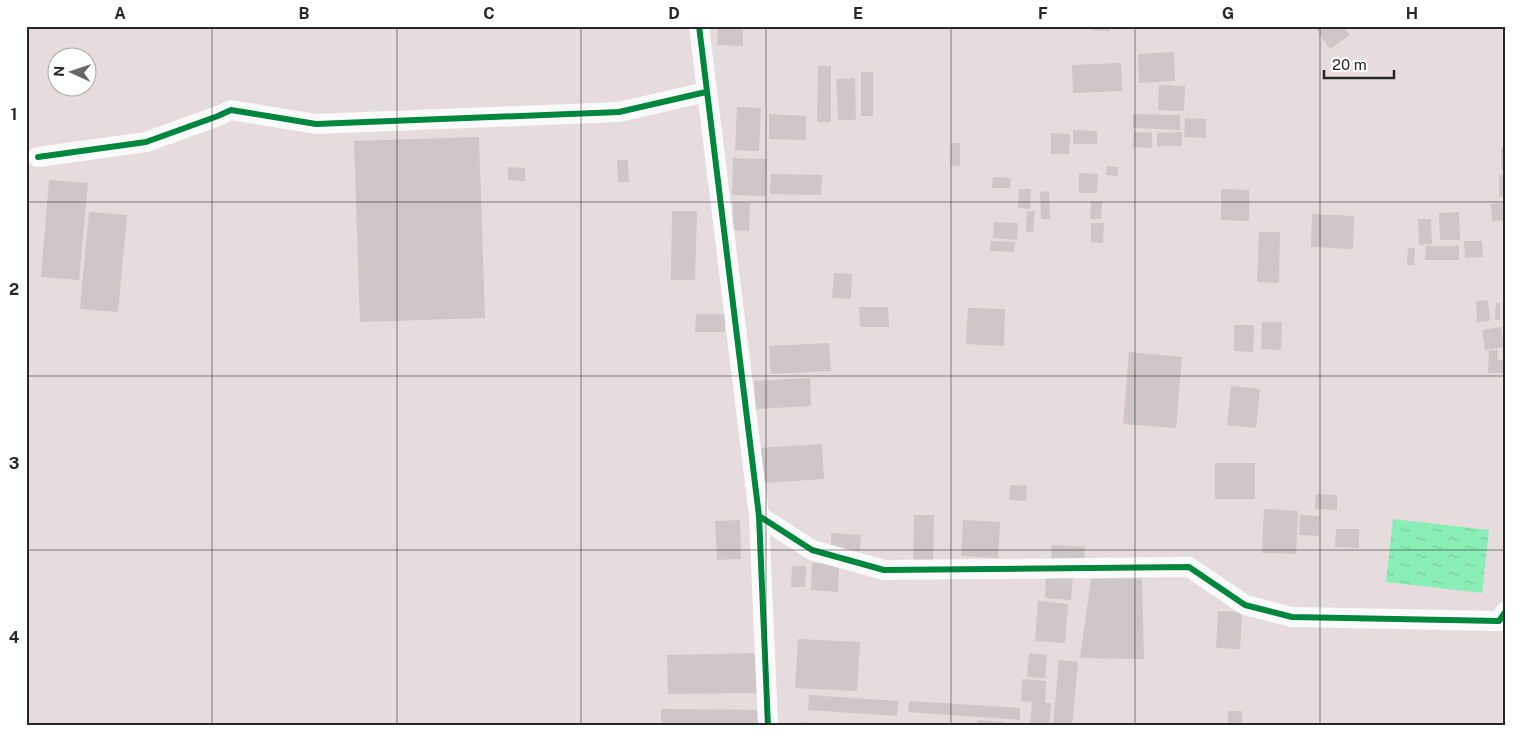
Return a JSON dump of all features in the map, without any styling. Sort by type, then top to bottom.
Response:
[{"type":"street","points":[[699,26],[759,516],[768,726]]},
{"type":"street","points":[[38,157],[146,142],[231,110],[316,124],[619,112],[706,92]]},
{"type":"street","points":[[759,516],[812,550],[884,570],[1189,567],[1245,605],[1292,617],[1499,621],[1506,611]]},
{"type":"water","points":[[1393,519],[1489,530],[1482,593],[1386,582]]},
{"type":"building","points":[[718,26],[743,26],[743,46],[717,45]]},
{"type":"building","points":[[1091,26],[1110,26],[1110,31],[1091,30]]},
{"type":"building","points":[[1314,26],[1344,26],[1350,35],[1330,49]]},
{"type":"building","points":[[1174,52],[1175,81],[1139,83],[1138,54]]},
{"type":"building","points":[[1121,63],[1122,91],[1073,93],[1072,65]]},
{"type":"building","points":[[818,66],[831,66],[831,122],[817,122]]},
{"type":"building","points":[[861,72],[873,72],[873,116],[861,116]]},
{"type":"building","points":[[855,78],[856,120],[838,120],[836,79]]},
{"type":"building","points":[[1159,85],[1185,86],[1184,111],[1158,110]]},
{"type":"building","points":[[737,107],[761,108],[759,151],[735,150]]},
{"type":"building","points":[[769,114],[806,116],[806,140],[769,139]]},
{"type":"building","points":[[1133,114],[1180,115],[1180,130],[1133,128]]},
{"type":"building","points":[[1185,118],[1206,119],[1206,138],[1184,137]]},
{"type":"building","points":[[1073,130],[1097,131],[1097,144],[1073,144]]},
{"type":"building","points":[[1134,132],[1152,133],[1152,148],[1133,147]]},
{"type":"building","points":[[1182,132],[1182,146],[1157,146],[1157,133]]},
{"type":"building","points":[[1051,133],[1070,134],[1069,154],[1051,154]]},
{"type":"building","points":[[479,137],[485,318],[360,322],[354,141]]},
{"type":"building","points":[[951,143],[960,143],[960,166],[951,166]]},
{"type":"building","points":[[1501,147],[1506,147],[1506,170],[1501,170]]},
{"type":"building","points":[[733,158],[767,159],[766,196],[732,195]]},
{"type":"building","points":[[617,160],[628,160],[629,182],[618,182]]},
{"type":"building","points":[[1107,166],[1118,167],[1118,176],[1106,175]]},
{"type":"building","points":[[508,167],[525,168],[525,181],[508,180]]},
{"type":"building","points":[[1079,173],[1098,174],[1097,193],[1079,193]]},
{"type":"building","points":[[771,174],[822,175],[821,195],[770,194]]},
{"type":"building","points":[[1499,175],[1506,175],[1506,197],[1499,197]]},
{"type":"building","points":[[993,177],[1011,178],[1010,188],[992,188]]},
{"type":"building","points":[[49,180],[88,183],[79,280],[41,277]]},
{"type":"building","points":[[1019,189],[1031,189],[1030,209],[1018,208]]},
{"type":"building","points":[[1221,189],[1249,190],[1249,221],[1221,220]]},
{"type":"building","points":[[1049,191],[1050,219],[1041,219],[1040,192]]},
{"type":"building","points":[[1091,201],[1102,202],[1101,219],[1090,219]]},
{"type":"building","points":[[733,202],[750,203],[749,231],[732,230]]},
{"type":"building","points":[[1506,203],[1506,220],[1492,221],[1491,204]]},
{"type":"building","points":[[672,211],[697,211],[695,280],[671,280]]},
{"type":"building","points":[[1027,211],[1035,211],[1033,232],[1026,232]]},
{"type":"building","points":[[89,212],[127,215],[118,312],[80,309]]},
{"type":"building","points":[[1459,212],[1460,240],[1440,240],[1439,213]]},
{"type":"building","points":[[1312,214],[1354,216],[1353,249],[1311,247]]},
{"type":"building","points":[[1418,219],[1431,219],[1432,244],[1419,245]]},
{"type":"building","points":[[994,222],[1018,223],[1017,240],[993,238]]},
{"type":"building","points":[[1091,223],[1104,223],[1103,243],[1091,242]]},
{"type":"building","points":[[1259,232],[1280,232],[1279,283],[1257,282]]},
{"type":"building","points":[[991,241],[1015,242],[1014,252],[990,251]]},
{"type":"building","points":[[1464,241],[1482,241],[1483,257],[1465,258]]},
{"type":"building","points":[[1426,246],[1459,246],[1459,260],[1425,260]]},
{"type":"building","points":[[1408,248],[1415,248],[1414,265],[1407,265]]},
{"type":"building","points":[[834,273],[852,274],[851,299],[832,298]]},
{"type":"building","points":[[1488,300],[1490,321],[1477,322],[1476,301]]},
{"type":"building","points":[[1496,303],[1500,303],[1500,320],[1495,320]]},
{"type":"building","points":[[859,307],[888,307],[889,327],[860,327]]},
{"type":"building","points":[[968,308],[1005,309],[1004,346],[966,344]]},
{"type":"building","points":[[696,314],[725,314],[725,332],[695,332]]},
{"type":"building","points":[[1262,322],[1282,322],[1281,350],[1261,349]]},
{"type":"building","points":[[1234,325],[1254,325],[1253,352],[1234,351]]},
{"type":"building","points":[[1501,327],[1504,347],[1485,350],[1482,330]]},
{"type":"building","points":[[829,343],[831,371],[771,374],[769,346]]},
{"type":"building","points":[[1489,350],[1498,350],[1498,360],[1506,360],[1506,373],[1488,373]]},
{"type":"building","points":[[1129,352],[1182,357],[1176,428],[1123,424]]},
{"type":"building","points":[[810,378],[811,406],[756,409],[754,381]]},
{"type":"building","points":[[1231,386],[1260,389],[1256,428],[1227,425]]},
{"type":"building","points":[[822,444],[824,479],[762,483],[760,448]]},
{"type":"building","points":[[1215,463],[1255,463],[1255,499],[1215,499]]},
{"type":"building","points":[[1010,485],[1027,486],[1026,501],[1009,500]]},
{"type":"building","points":[[1316,494],[1337,495],[1337,510],[1315,509]]},
{"type":"building","points":[[1264,509],[1298,511],[1296,554],[1262,553]]},
{"type":"building","points":[[914,515],[934,515],[933,565],[913,564]]},
{"type":"building","points":[[1300,515],[1319,516],[1319,536],[1299,535]]},
{"type":"building","points":[[740,520],[741,559],[717,560],[715,521]]},
{"type":"building","points":[[963,520],[1000,522],[998,558],[961,556]]},
{"type":"building","points":[[1336,529],[1359,529],[1359,548],[1335,547]]},
{"type":"building","points":[[831,533],[861,535],[860,550],[831,549]]},
{"type":"building","points":[[1052,545],[1085,547],[1084,561],[1051,559]]},
{"type":"building","points":[[812,563],[839,564],[838,592],[811,590]]},
{"type":"building","points":[[792,566],[806,566],[805,587],[791,587]]},
{"type":"building","points":[[1046,574],[1073,575],[1071,600],[1045,598]]},
{"type":"building","points":[[1142,578],[1144,659],[1080,658],[1091,579]]},
{"type":"building","points":[[1038,601],[1068,604],[1065,643],[1035,641]]},
{"type":"building","points":[[1218,611],[1242,612],[1240,649],[1216,648]]},
{"type":"building","points":[[798,639],[860,642],[857,691],[795,688]]},
{"type":"building","points":[[761,653],[762,693],[668,694],[667,655]]},
{"type":"building","points":[[1029,653],[1047,655],[1045,678],[1027,677]]},
{"type":"building","points":[[1059,660],[1078,662],[1072,726],[1053,726]]},
{"type":"building","points":[[1022,679],[1046,681],[1045,703],[1051,703],[1049,726],[1030,726],[1032,702],[1021,701]]},
{"type":"building","points":[[809,695],[898,701],[897,716],[808,710]]},
{"type":"building","points":[[909,701],[1020,708],[1020,720],[908,712]]},
{"type":"building","points":[[661,709],[763,710],[763,726],[661,726]]},
{"type":"building","points":[[1228,711],[1242,711],[1242,723],[1228,723]]},
{"type":"building","points":[[977,720],[1003,722],[1003,726],[977,726]]},
{"type":"building","points":[[800,722],[834,724],[834,726],[800,726]]},
{"type":"cycle path","points":[[699,26],[759,516],[768,726]]},
{"type":"cycle path","points":[[38,157],[146,142],[231,110],[316,124],[619,112],[706,92]]},
{"type":"cycle path","points":[[759,516],[812,550],[884,570],[1189,567],[1245,605],[1292,617],[1499,621],[1506,611]]}]
